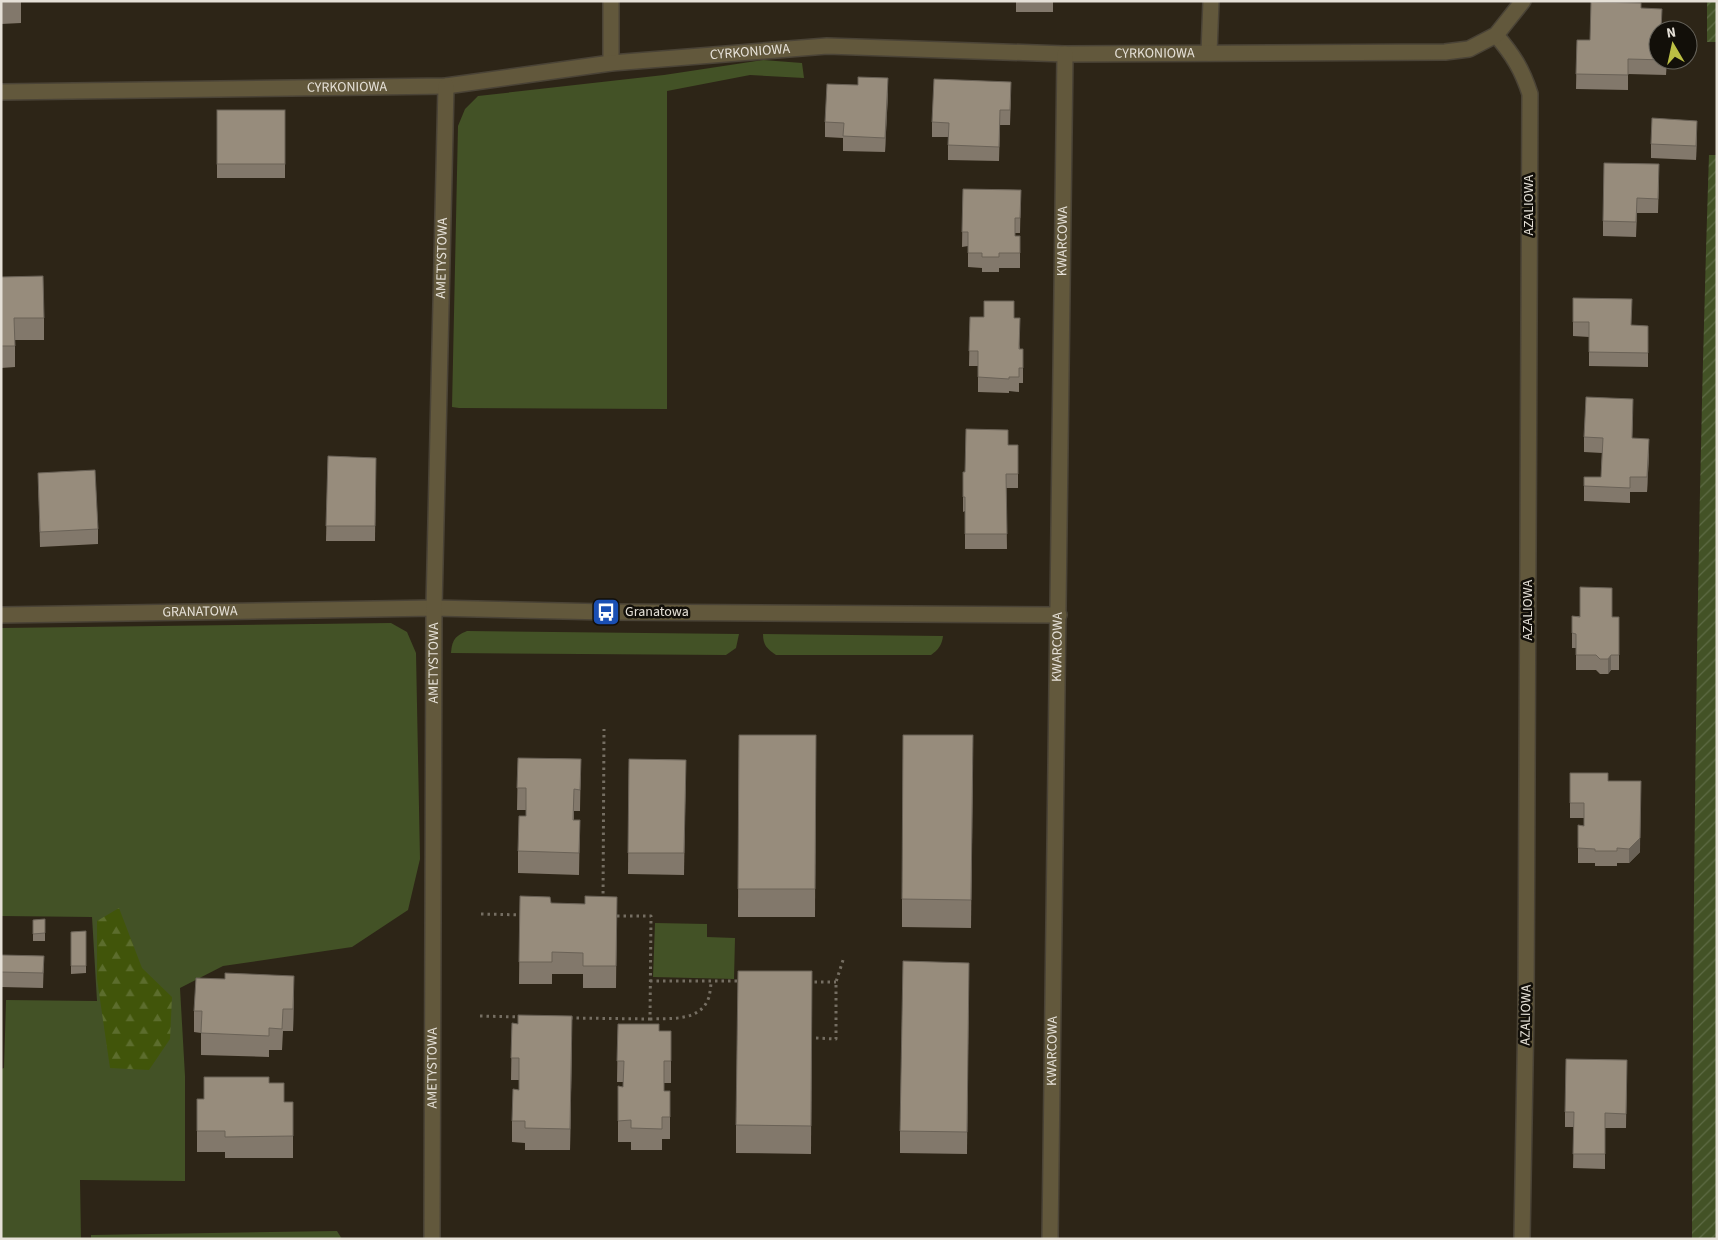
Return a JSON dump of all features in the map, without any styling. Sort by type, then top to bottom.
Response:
[{"type":"street","points":[[611,63],[612,1]]},
{"type":"street","points":[[1209,53],[1211,1]]},
{"type":"street","points":[[1496,35],[1523,1]]},
{"type":"street","name":"CYRKONIOWA","points":[[1,92],[446,86],[611,63],[827,46],[1065,54],[1445,52],[1469,49],[1496,35]]},
{"type":"street","name":"AZALIOWA","points":[[1496,35],[1510,51],[1524,75],[1530,94],[1526,1008],[1522,1239]]},
{"type":"street","name":"KWARCOWA","points":[[1050,1239],[1065,54]]},
{"type":"street","name":"AMETYSTOWA","points":[[432,1239],[434,608],[446,86]]},
{"type":"street","name":"GRANATOWA","points":[[1,615],[434,608],[588,612],[1059,614]]},
{"type":"path","points":[[603,906],[604,729]]},
{"type":"path","points":[[481,914],[528,915]]},
{"type":"path","points":[[612,916],[651,916],[650,1019]]},
{"type":"path","points":[[816,1038],[836,1039],[836,982],[844,958]]},
{"type":"path","points":[[650,981],[750,982]]},
{"type":"path","points":[[570,1018],[683,1018],[700,1011],[709,998],[711,981]]},
{"type":"path","points":[[807,982],[836,982]]},
{"type":"path","points":[[480,1016],[530,1017]]},
{"type":"green space","points":[[1707,1],[1717,1],[1717,42],[1707,42]]},
{"type":"green space","points":[[763,60],[802,63],[804,78],[750,75],[667,91],[667,409],[452,407],[458,126],[465,109],[478,96],[664,75]]},
{"type":"green space","points":[[1709,155],[1717,155],[1717,1239],[1692,1239],[1696,697]]},
{"type":"green space","points":[[391,623],[407,632],[416,653],[420,859],[408,910],[352,947],[223,966],[180,988],[185,1076],[185,1181],[80,1180],[81,1239],[1,1239],[1,1069],[4,1068],[6,1000],[97,1001],[92,917],[1,916],[1,628]]},
{"type":"green space","points":[[467,631],[739,634],[736,648],[726,655],[451,653],[455,639]]},
{"type":"green space","points":[[763,634],[943,636],[939,647],[931,655],[776,655],[766,646]]},
{"type":"green space","points":[[119,908],[142,968],[172,997],[170,1039],[149,1070],[110,1068],[97,979],[97,921]]},
{"type":"green space","points":[[655,923],[707,924],[707,937],[735,938],[734,979],[653,977]]},
{"type":"green space","points":[[337,1231],[342,1239],[91,1239],[91,1235]]},
{"type":"building","points":[[1591,2],[1641,3],[1641,8],[1662,9],[1661,20],[1648,20],[1648,60],[1628,59],[1628,75],[1576,74],[1577,40],[1590,40]]},
{"type":"building","points":[[858,77],[888,78],[885,138],[843,136],[844,123],[825,122],[827,84],[858,85]]},
{"type":"building","points":[[934,79],[1011,82],[1010,110],[1000,110],[999,147],[948,145],[949,123],[932,122]]},
{"type":"building","points":[[217,110],[285,110],[285,164],[217,164]]},
{"type":"building","points":[[1652,118],[1697,121],[1696,146],[1651,144]]},
{"type":"building","points":[[1604,163],[1659,164],[1658,199],[1637,198],[1636,222],[1603,221]]},
{"type":"building","points":[[963,189],[1021,190],[1020,218],[1015,218],[1015,236],[1020,236],[1020,253],[999,253],[999,257],[982,257],[982,253],[968,253],[968,232],[962,232]]},
{"type":"building","points":[[43,276],[44,318],[14,318],[15,346],[1,346],[1,277]]},
{"type":"building","points":[[1573,298],[1632,299],[1631,325],[1648,326],[1648,353],[1589,352],[1589,322],[1573,322]]},
{"type":"building","points":[[984,301],[1014,301],[1014,318],[1020,318],[1019,349],[1023,349],[1023,368],[1019,368],[1019,377],[1009,377],[1009,379],[978,377],[978,351],[969,351],[970,317],[984,317]]},
{"type":"building","points":[[1586,397],[1633,399],[1632,438],[1649,439],[1647,477],[1630,477],[1630,488],[1584,486],[1584,477],[1601,477],[1603,438],[1584,437]]},
{"type":"building","points":[[966,429],[1008,430],[1008,445],[1018,445],[1018,474],[1006,474],[1007,534],[965,534],[963,472],[965,472]]},
{"type":"building","points":[[328,456],[376,458],[375,526],[326,526]]},
{"type":"building","points":[[95,470],[98,529],[40,532],[38,473]]},
{"type":"building","points":[[1580,587],[1612,588],[1612,617],[1619,617],[1619,655],[1611,655],[1608,659],[1600,659],[1596,655],[1576,655],[1576,634],[1572,633],[1572,616],[1580,617]]},
{"type":"building","points":[[739,735],[816,735],[815,889],[738,889]]},
{"type":"building","points":[[903,735],[973,735],[971,900],[902,899]]},
{"type":"building","points":[[518,758],[581,759],[580,790],[574,789],[573,820],[580,820],[579,853],[518,851],[519,816],[526,816],[526,788],[517,788]]},
{"type":"building","points":[[629,759],[686,760],[684,853],[628,853]]},
{"type":"building","points":[[1570,773],[1608,773],[1608,781],[1641,781],[1640,838],[1629,849],[1617,848],[1617,851],[1595,851],[1595,849],[1578,848],[1578,825],[1584,826],[1584,803],[1570,803]]},
{"type":"building","points":[[520,896],[550,897],[551,903],[585,904],[585,896],[617,897],[616,966],[583,966],[583,953],[552,952],[552,962],[519,962]]},
{"type":"building","points":[[45,919],[45,933],[33,934],[33,920]]},
{"type":"building","points":[[86,931],[86,966],[71,966],[71,932]]},
{"type":"building","points":[[1,955],[44,956],[43,973],[1,972]]},
{"type":"building","points":[[903,961],[969,963],[967,1132],[900,1131]]},
{"type":"building","points":[[738,971],[812,971],[811,1126],[736,1125]]},
{"type":"building","points":[[225,973],[294,976],[293,1009],[283,1009],[282,1029],[269,1028],[269,1036],[201,1033],[202,1011],[194,1011],[196,978],[225,979]]},
{"type":"building","points":[[518,1015],[572,1016],[570,1129],[525,1128],[525,1121],[512,1121],[513,1089],[519,1090],[519,1058],[511,1058],[512,1023],[518,1024]]},
{"type":"building","points":[[618,1024],[659,1024],[659,1031],[671,1031],[671,1061],[664,1061],[664,1091],[670,1091],[670,1117],[662,1117],[662,1129],[631,1128],[631,1120],[618,1121],[618,1086],[623,1087],[624,1061],[617,1061]]},
{"type":"building","points":[[1566,1059],[1627,1060],[1626,1114],[1605,1113],[1605,1154],[1573,1154],[1574,1112],[1565,1112]]},
{"type":"building","points":[[204,1077],[269,1077],[269,1083],[284,1083],[284,1102],[293,1102],[293,1136],[225,1137],[225,1131],[197,1131],[197,1099],[204,1099]]},
{"type":"place","name":"Granatowa","points":[[606,612]]}]
